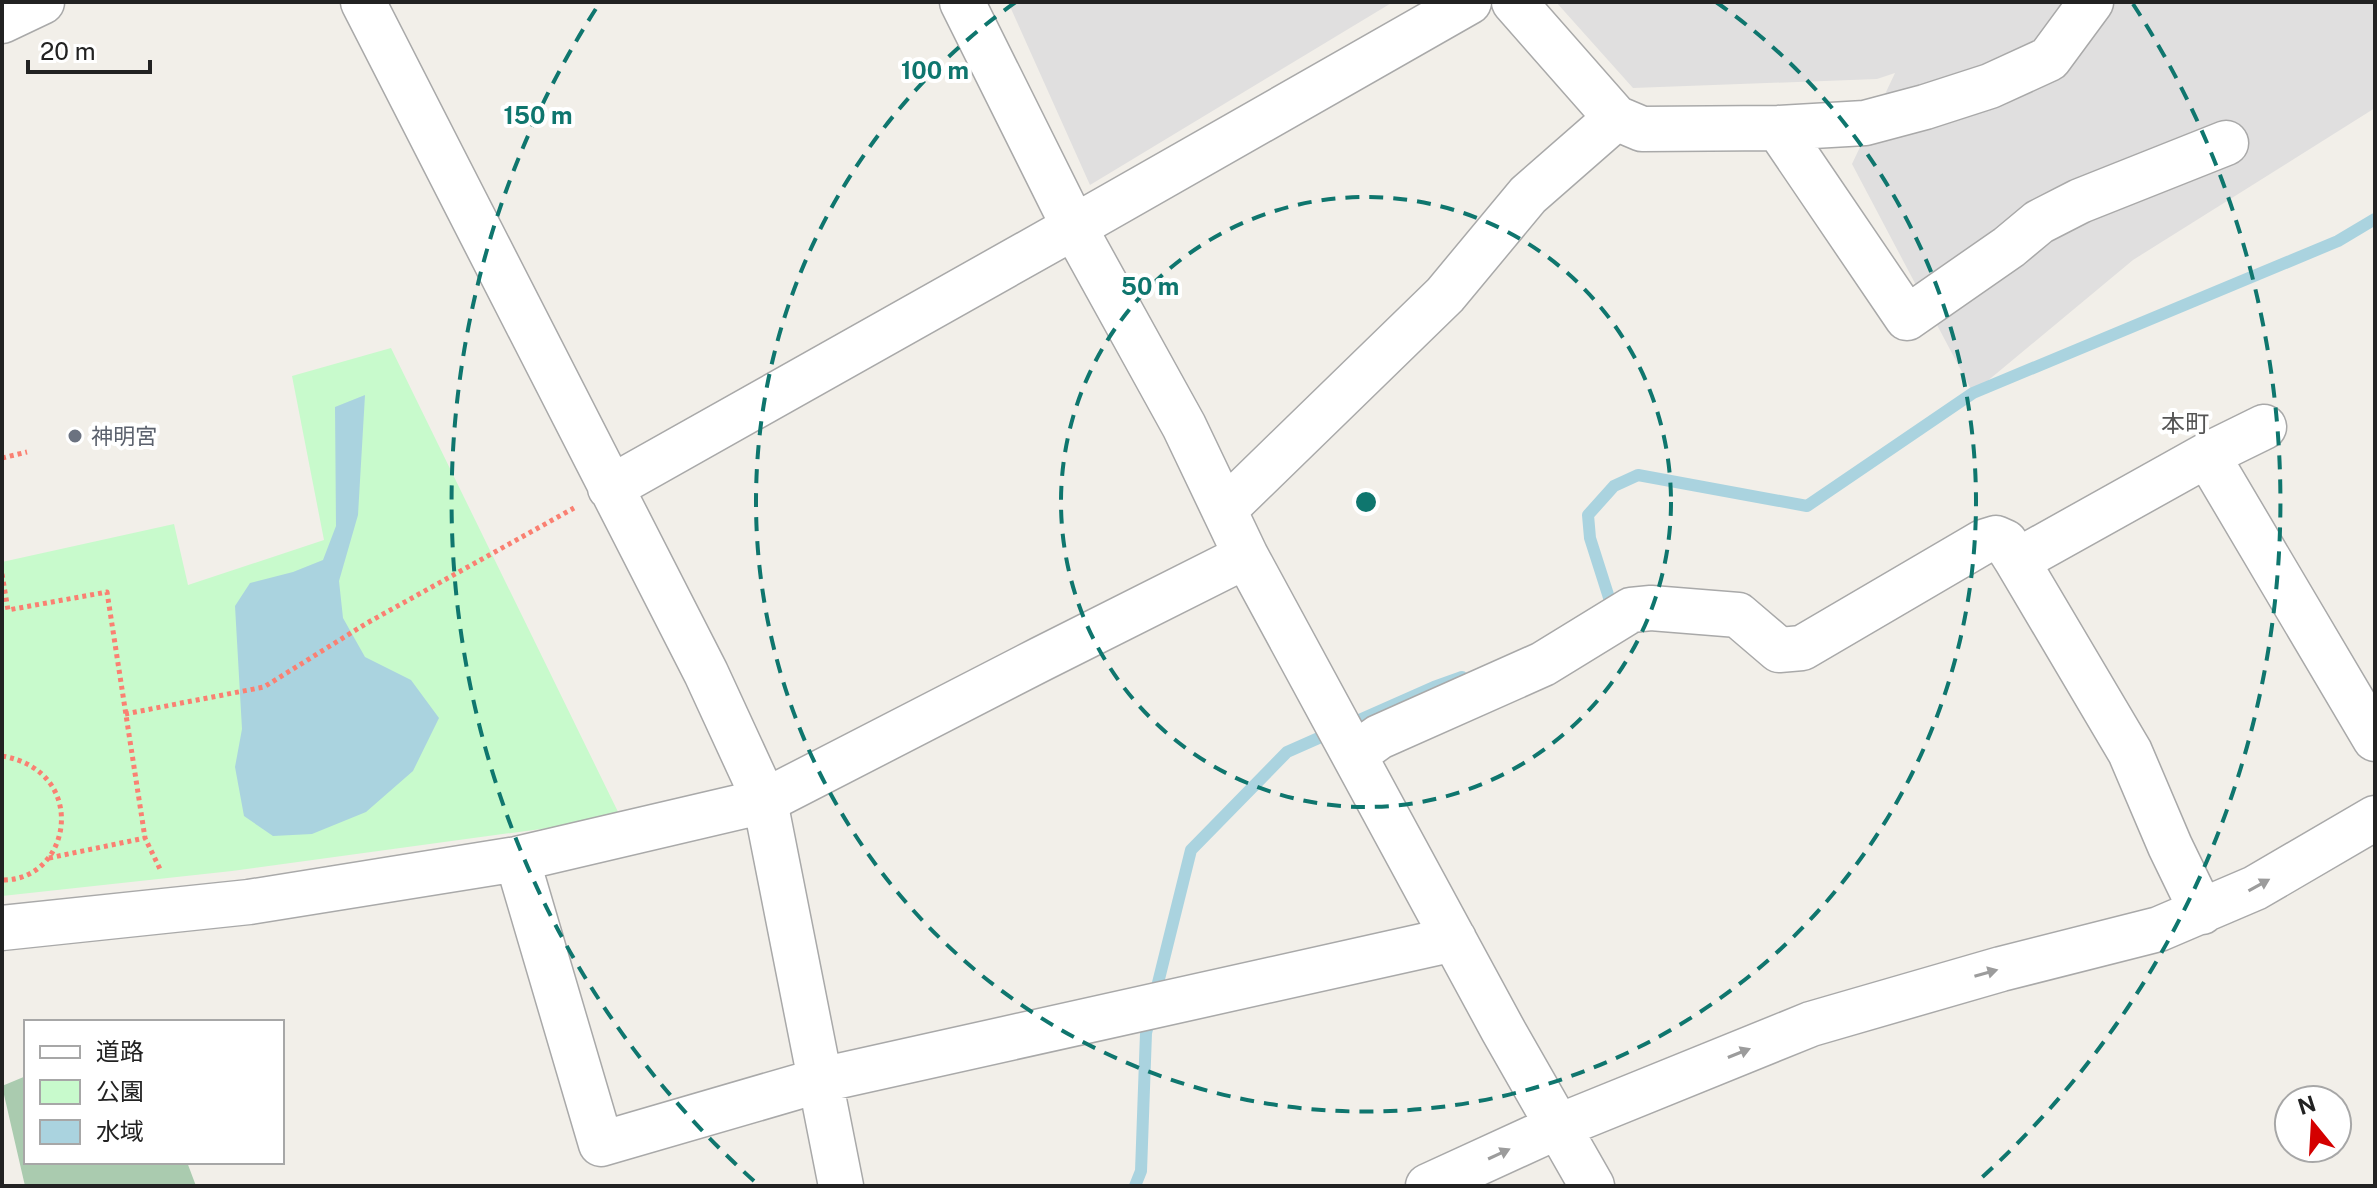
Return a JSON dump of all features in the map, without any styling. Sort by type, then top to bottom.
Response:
[{"type":"street","points":[[2,21],[42,2]]},
{"type":"street","points":[[363,2],[706,673],[765,801],[841,1186]]},
{"type":"street","points":[[962,2],[1074,227],[1184,426],[1246,556],[1592,1186]]},
{"type":"street","points":[[610,488],[1469,2]]},
{"type":"street","points":[[1514,2],[1616,118],[1642,129],[1778,128],[1865,123],[1990,86],[2049,59],[2091,2]]},
{"type":"street","points":[[1224,510],[1445,295],[1528,195],[1616,118]]},
{"type":"street","points":[[1778,128],[1907,318],[2009,247],[2039,222],[2080,201],[2226,143]]},
{"type":"street","points":[[2017,561],[2207,455],[2264,427]]},
{"type":"street","points":[[2207,455],[2375,739]]},
{"type":"street","points":[[1351,750],[1543,664],[1631,610],[1651,608],[1738,615],[1779,650],[1802,648],[1983,542],[1996,538],[2005,542],[2017,561],[2130,752],[2202,912]]},
{"type":"street","points":[[2,928],[249,902],[517,859],[765,801],[1246,556]]},
{"type":"street","points":[[1428,1186],[1557,1127],[1811,1024],[2001,969],[2159,929],[2255,888],[2375,818]]},
{"type":"street","points":[[517,859],[601,1144],[821,1080],[1454,939]]},
{"type":"path","points":[[2,458],[27,452]]},
{"type":"path","points":[[125,714],[264,687],[367,623],[610,488]]},
{"type":"path","points":[[2,574],[8,610],[107,592],[145,838],[178,910]]},
{"type":"path","points":[[2,756],[20,759],[37,768],[51,782],[59,799],[62,818],[59,840],[48,858],[31,872],[2,880]]},
{"type":"path","points":[[48,858],[145,838]]},
{"type":"shaded area","points":[[1008,2],[1393,2],[1090,185]]},
{"type":"shaded area","points":[[1556,2],[2375,2],[2375,108],[2133,260],[1973,393],[1852,164],[1895,73],[1877,79],[1633,88]]},
{"type":"green space","points":[[391,348],[621,818],[232,871],[2,896],[2,562],[174,524],[188,585],[324,540],[292,376]]},
{"type":"green space","points":[[24,1077],[24,1164],[188,1164],[196,1186],[25,1186],[2,1086]]},
{"type":"water","points":[[365,395],[358,515],[339,581],[343,618],[365,657],[411,680],[439,718],[413,771],[366,812],[312,834],[273,836],[244,816],[235,767],[242,729],[235,606],[250,583],[293,572],[323,560],[336,526],[335,407]]},
{"type":"waterway","points":[[1604,608],[1611,604],[1590,538],[1588,515],[1614,486],[1638,475],[1807,506],[1973,393],[2338,241],[2375,219]]},
{"type":"waterway","points":[[1154,999],[1191,850],[1287,752],[1462,677]]},
{"type":"waterway","points":[[1135,1186],[1141,1171],[1146,1033],[1150,1017]]},
{"type":"place","name":"神明宮","points":[[75,436]]},
{"type":"district","name":"本町","points":[[2185,423]]}]
